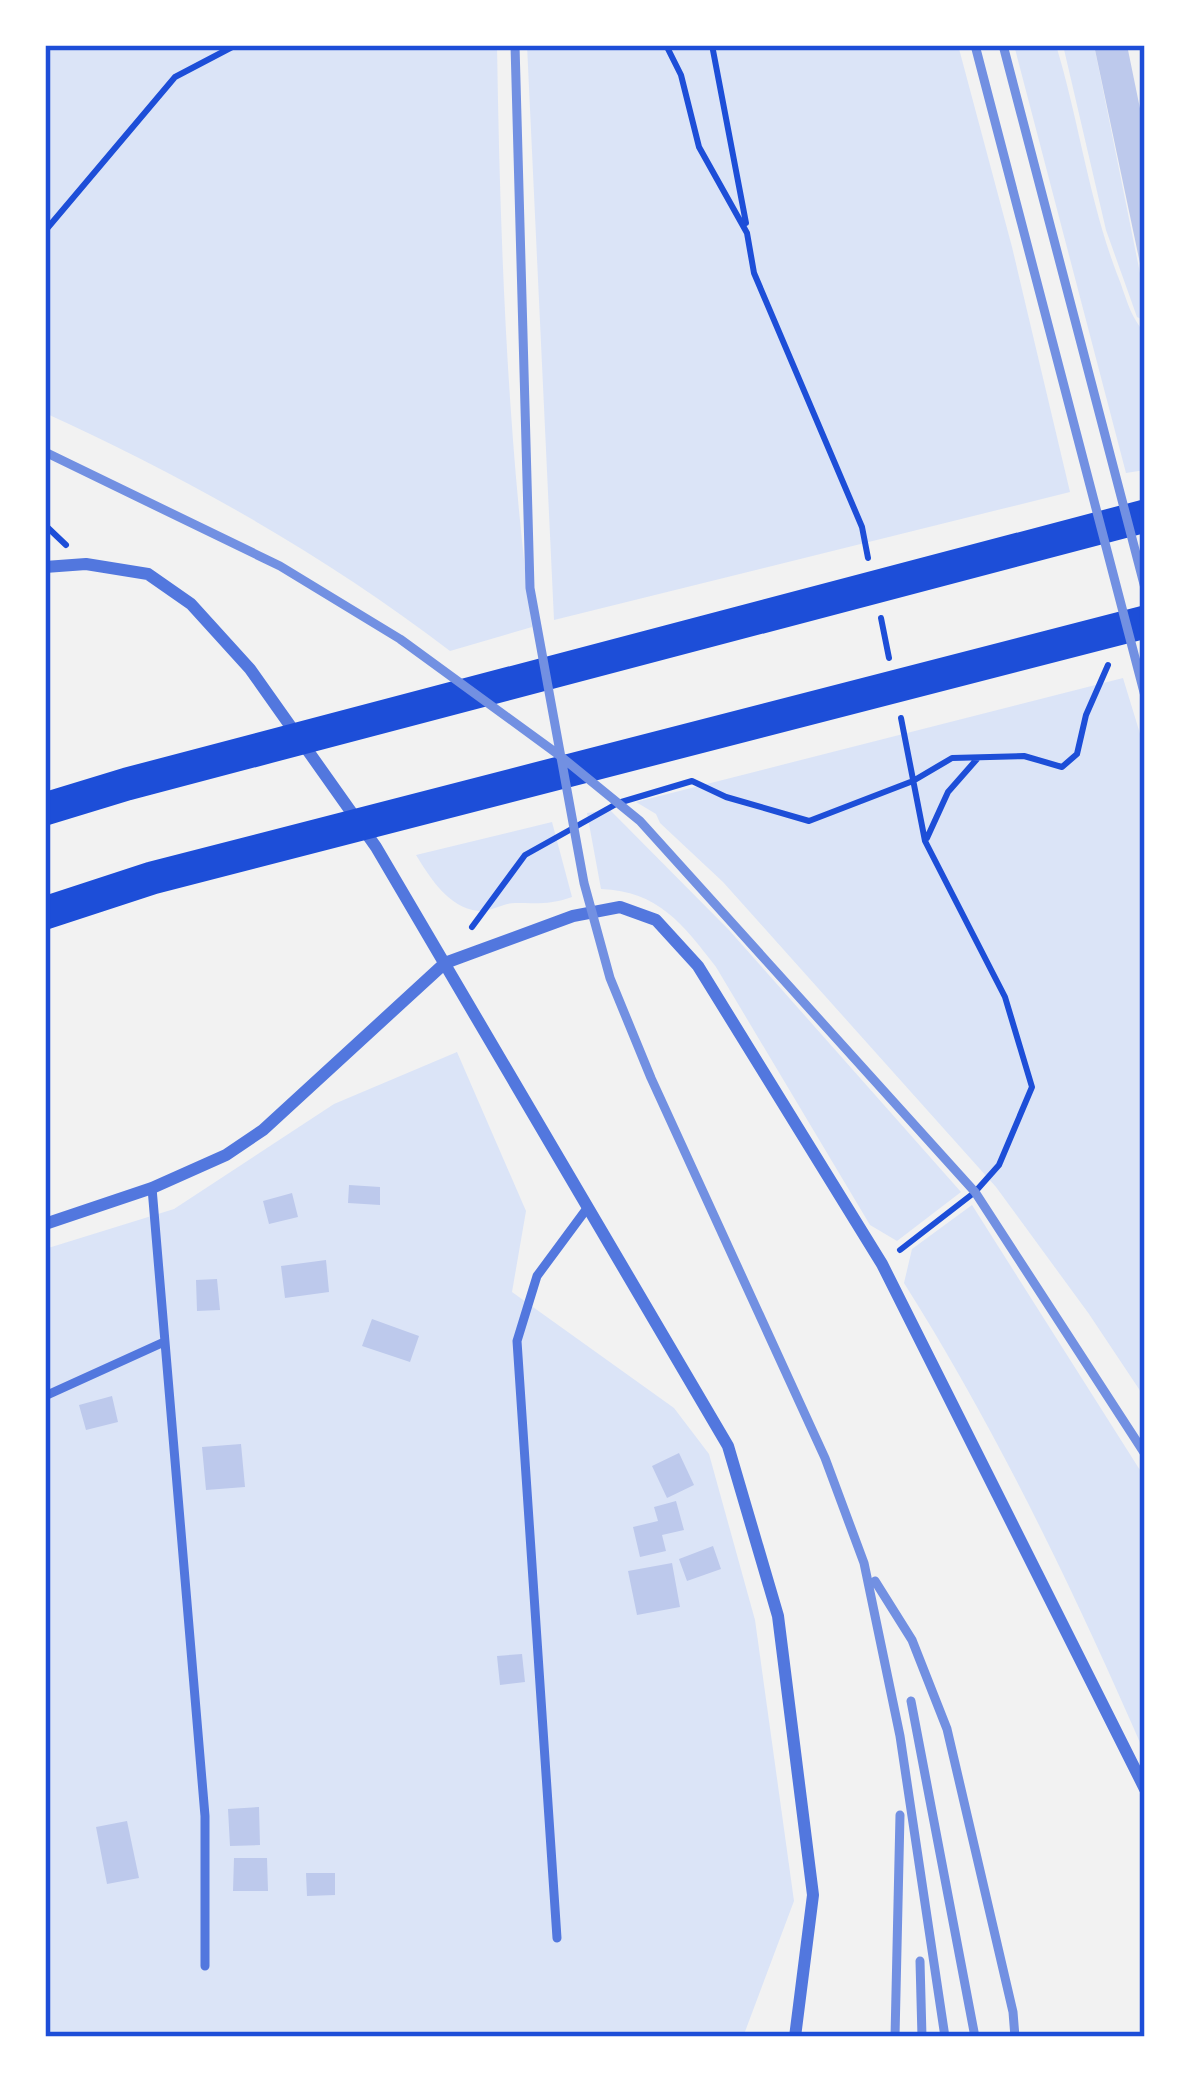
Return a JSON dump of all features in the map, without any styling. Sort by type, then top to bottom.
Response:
[{"type":"highway","points":[[45,809],[1145,516]]},
{"type":"highway","points":[[45,913],[152,878],[1145,622]]},
{"type":"street","points":[[45,567],[86,564],[148,574],[191,604],[250,669],[376,847],[728,1446],[778,1616],[812,1895],[795,2037]]},
{"type":"street","points":[[45,1224],[152,1188],[226,1154],[263,1130],[445,963],[573,916],[620,907],[656,920],[698,966],[882,1264],[1145,1789]]},
{"type":"lane","points":[[152,1188],[205,1816],[205,1966]]},
{"type":"lane","points":[[557,1937],[517,1341],[536,1276],[588,1207]]},
{"type":"lane","points":[[45,1396],[164,1342]]},
{"type":"path","points":[[45,231],[175,77],[236,45]]},
{"type":"path","points":[[712,45],[747,233]]},
{"type":"path","points":[[445,963],[525,855],[618,803],[692,781],[726,797],[809,820],[913,781],[952,758],[1024,756],[1062,767],[1077,754],[1108,665],[1120,655]]},
{"type":"path","points":[[925,842],[948,792],[979,758]]},
{"type":"shaded area","points":[[45,45],[497,45],[506,336],[532,627],[450,651],[255,521],[45,413]]},
{"type":"shaded area","points":[[527,45],[958,45],[1070,492],[554,620]]},
{"type":"shaded area","points":[[1014,45],[1056,45],[1107,246],[1131,312],[1145,333],[1145,470],[1126,473]]},
{"type":"shaded area","points":[[1063,45],[1094,45],[1145,298],[1145,321],[1137,317],[1106,230]]},
{"type":"shaded area","points":[[1123,678],[1145,750],[1145,1398],[996,1187],[723,882],[656,814],[636,802]]},
{"type":"shaded area","points":[[610,810],[729,930],[961,1192],[897,1241],[870,1225],[704,951],[654,903],[601,889],[587,813]]},
{"type":"shaded area","points":[[552,822],[572,897],[557,901],[510,903],[483,911],[467,908],[441,891],[416,855]]},
{"type":"shaded area","points":[[457,1052],[526,1211],[512,1292],[674,1408],[709,1454],[755,1620],[794,1901],[743,2037],[45,2037],[45,1249],[174,1209],[334,1104]]},
{"type":"shaded area","points":[[972,1205],[1145,1478],[1145,1754],[1034,1514],[904,1283],[912,1249]]},
{"type":"building","points":[[1094,45],[1127,45],[1145,133],[1145,287]]},
{"type":"building","points":[[349,1185],[380,1187],[380,1205],[348,1203]]},
{"type":"building","points":[[292,1193],[298,1217],[269,1224],[263,1201]]},
{"type":"building","points":[[326,1260],[329,1292],[285,1298],[281,1266]]},
{"type":"building","points":[[217,1279],[220,1310],[197,1311],[196,1280]]},
{"type":"building","points":[[372,1319],[419,1336],[410,1362],[362,1346]]},
{"type":"building","points":[[112,1396],[118,1422],[86,1430],[79,1405]]},
{"type":"building","points":[[241,1444],[245,1487],[206,1490],[202,1447]]},
{"type":"building","points":[[679,1453],[694,1485],[667,1498],[652,1466]]},
{"type":"building","points":[[676,1501],[684,1530],[662,1535],[666,1551],[640,1557],[633,1527],[658,1521],[654,1507]]},
{"type":"building","points":[[713,1546],[721,1569],[687,1581],[679,1559]]},
{"type":"building","points":[[672,1563],[680,1607],[637,1615],[628,1571]]},
{"type":"building","points":[[522,1654],[525,1682],[500,1685],[497,1656]]},
{"type":"building","points":[[259,1807],[260,1845],[230,1846],[228,1809]]},
{"type":"building","points":[[127,1821],[139,1878],[107,1884],[96,1827]]},
{"type":"building","points":[[234,1858],[267,1858],[268,1891],[233,1891]]},
{"type":"building","points":[[306,1873],[335,1873],[335,1895],[307,1896]]},
{"type":"railway","points":[[515,45],[530,588],[584,883],[610,978],[651,1078],[825,1458],[864,1563],[900,1736],[945,2037]]},
{"type":"railway","points":[[975,45],[1145,696]]},
{"type":"railway","points":[[1003,45],[1145,588]]},
{"type":"railway","points":[[45,452],[280,566],[400,639],[559,755],[640,821],[975,1192],[1145,1454]]},
{"type":"railway","points":[[875,1581],[912,1640],[947,1729],[1015,2037]]},
{"type":"railway","points":[[911,1701],[975,2037]]},
{"type":"railway","points":[[895,2037],[900,1815]]},
{"type":"railway","points":[[920,1961],[922,2037]]}]
